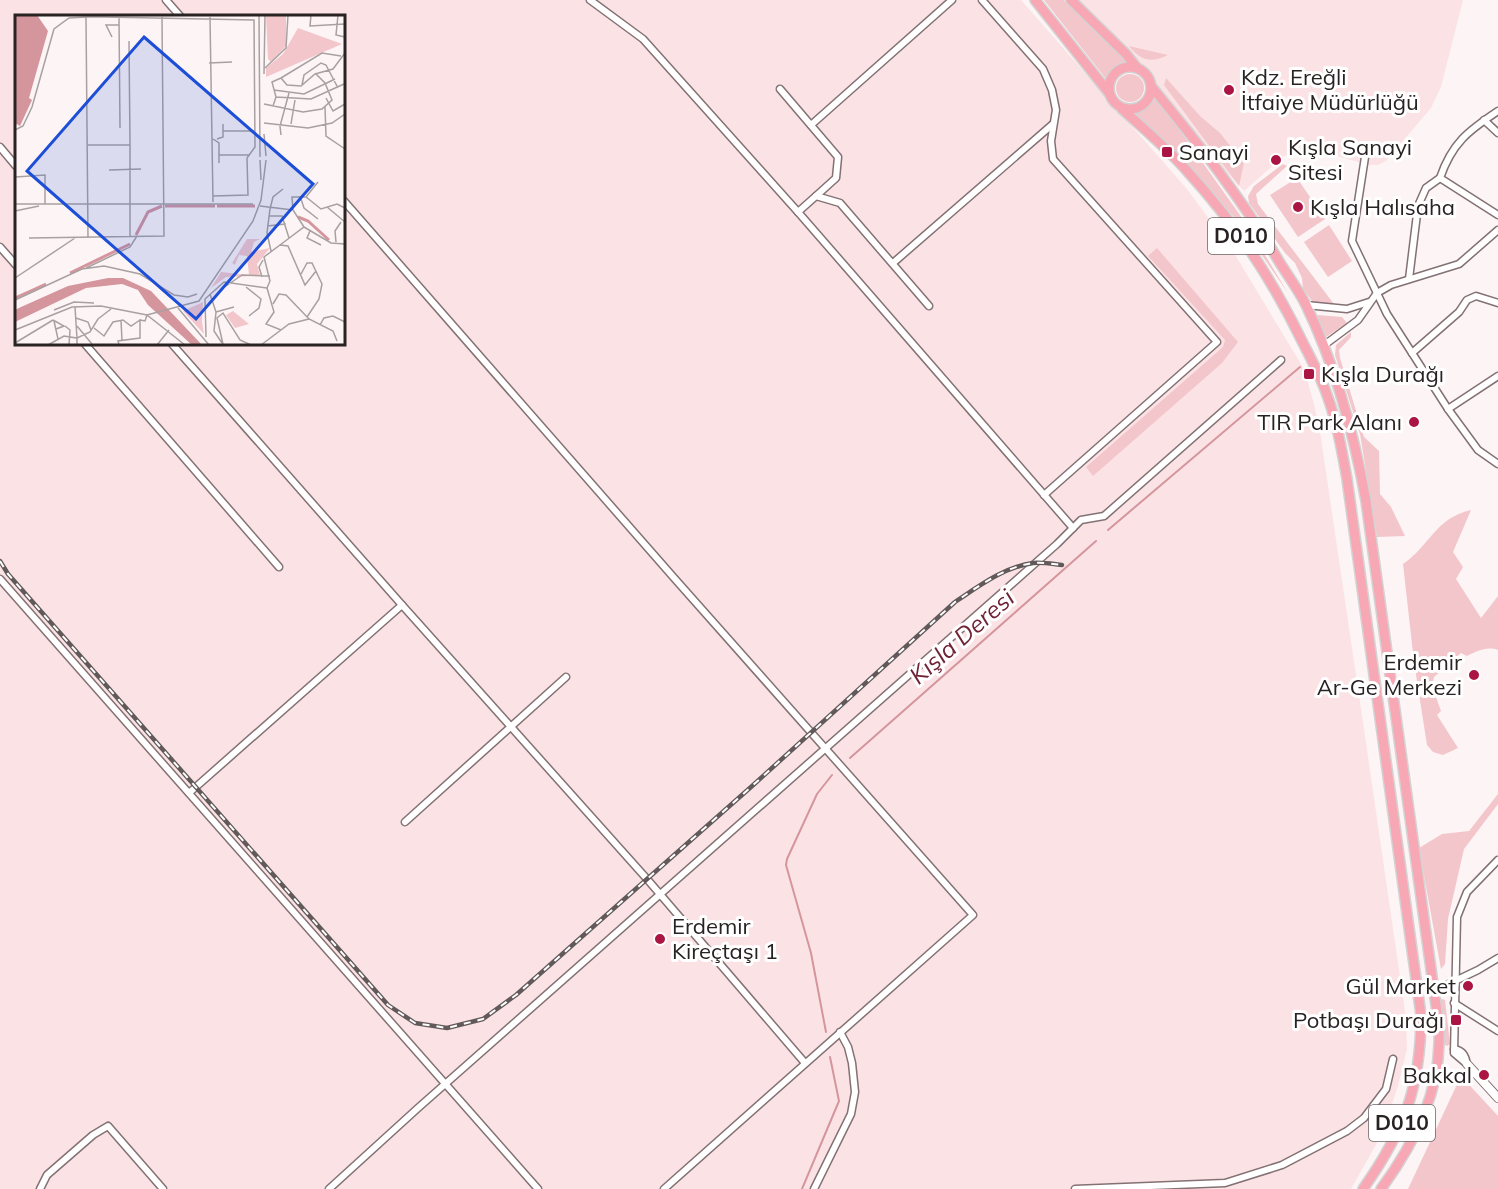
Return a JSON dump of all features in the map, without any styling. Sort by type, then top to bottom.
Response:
[{"type":"highway","name":"D010","points":[[1035,0],[1109,93],[1111,100],[1187,171],[1228,218],[1257,258],[1286,309],[1327,394],[1338,433],[1347,479],[1421,1015],[1421,1049],[1410,1104],[1399,1131],[1363,1189]]},
{"type":"highway","name":"D010","points":[[1071,0],[1126,54],[1137,68],[1147,75],[1151,86],[1238,198],[1271,246],[1306,305],[1331,364],[1356,446],[1366,501],[1439,1038],[1434,1088],[1426,1111],[1383,1188]]},
{"type":"highway","points":[[1109,93],[1108,87],[1113,75],[1124,68],[1137,68]]},
{"type":"highway","points":[[1122,109],[1137,109],[1143,105],[1151,93],[1151,86]]},
{"type":"highway","points":[[1421,1049],[1438,1053]]},
{"type":"street","points":[[166,0],[179,15]]},
{"type":"street","points":[[590,0],[643,39],[798,212],[1073,528]]},
{"type":"street","points":[[811,125],[952,0]]},
{"type":"street","points":[[982,0],[1043,69],[1052,90],[1056,110],[1051,141],[1053,159],[1217,342],[1044,495]]},
{"type":"street","points":[[780,89],[838,157],[836,178],[798,212]]},
{"type":"street","points":[[1409,279],[1418,206],[1426,188],[1440,178],[1447,157],[1470,130],[1498,111]]},
{"type":"street","points":[[1484,120],[1498,133]]},
{"type":"street","points":[[893,263],[1054,123]]},
{"type":"street","points":[[0,147],[15,165]]},
{"type":"street","points":[[1365,157],[1352,241],[1387,314],[1448,409],[1478,450],[1498,464]]},
{"type":"street","points":[[1440,178],[1498,215]]},
{"type":"street","points":[[816,196],[840,203],[929,306]]},
{"type":"street","points":[[345,202],[973,915],[664,1189]]},
{"type":"street","points":[[1323,346],[1358,320],[1377,293],[1391,285],[1459,264],[1498,230]]},
{"type":"street","points":[[0,247],[15,264]]},
{"type":"street","points":[[1412,353],[1459,312],[1467,300],[1476,296],[1498,303]]},
{"type":"street","points":[[1306,305],[1347,309],[1369,302]]},
{"type":"street","points":[[86,345],[279,567]]},
{"type":"street","points":[[173,345],[660,895],[805,1063]]},
{"type":"street","points":[[329,1189],[445,1083],[1082,520],[1104,516],[1281,360]]},
{"type":"street","points":[[1448,409],[1498,376]]},
{"type":"street","points":[[0,579],[538,1189]]},
{"type":"street","points":[[189,793],[402,605]]},
{"type":"street","points":[[405,822],[566,677]]},
{"type":"street","points":[[1454,1051],[1457,917],[1467,892],[1498,860]]},
{"type":"street","points":[[1434,991],[1498,958]]},
{"type":"street","points":[[1454,1003],[1498,1031]]},
{"type":"street","points":[[814,1189],[851,1114],[855,1092],[848,1047],[840,1032]]},
{"type":"street","points":[[1438,1053],[1461,1051],[1467,1064],[1498,1098]]},
{"type":"street","points":[[1075,1189],[1225,1183],[1282,1165],[1340,1135],[1364,1118],[1386,1089],[1394,1059]]},
{"type":"street","points":[[40,1189],[47,1175],[93,1135],[108,1126],[163,1189]]},
{"type":"shaded area","points":[[0,0],[1021,0],[1187,189],[1234,253],[1304,369],[1314,404],[1321,438],[1406,1018],[1407,1049],[1398,1086],[1382,1134],[1351,1189],[0,1189]]},
{"type":"shaded area","points":[[1044,0],[1064,0],[1127,62],[1114,68],[1106,79]]},
{"type":"shaded area","name":"Kışla Sanayi Sitesi","points":[[1077,0],[1463,0],[1441,87],[1431,108],[1386,161],[1378,165],[1369,165],[1312,149],[1303,149],[1284,156],[1244,191],[1187,130],[1151,86],[1147,75],[1137,68]]},
{"type":"shaded area","points":[[1129,46],[1168,55],[1151,60],[1146,59],[1137,55]]},
{"type":"shaded area","points":[[1130,74],[1140,78],[1144,88],[1140,98],[1130,102],[1120,98],[1116,88],[1120,78]]},
{"type":"shaded area","points":[[1166,78],[1200,116],[1220,133],[1244,163],[1239,186],[1164,85]]},
{"type":"shaded area","points":[[1156,97],[1245,222],[1288,293],[1241,225],[1136,114],[1150,105]]},
{"type":"shaded area","points":[[1283,164],[1287,166],[1256,194],[1258,204],[1337,308],[1312,301],[1303,289],[1302,278],[1295,263],[1285,253],[1249,203],[1248,196],[1254,186]]},
{"type":"shaded area","name":"Kışla Halısaha","points":[[1297,178],[1325,219],[1298,237],[1270,195]]},
{"type":"shaded area","name":"Kışla Halısaha","points":[[1329,225],[1352,261],[1328,277],[1304,242]]},
{"type":"shaded area","points":[[1157,248],[1238,342],[1222,363],[1093,476],[1086,467],[1223,347],[1225,340],[1148,256]]},
{"type":"shaded area","points":[[1317,315],[1342,317],[1347,323],[1326,337]]},
{"type":"shaded area","points":[[1351,332],[1351,337],[1339,350],[1340,358],[1364,437],[1379,451],[1380,494],[1391,507],[1405,536],[1377,537],[1360,434],[1335,355],[1336,345]]},
{"type":"shaded area","points":[[1471,510],[1453,552],[1463,567],[1456,579],[1481,618],[1498,596],[1498,650],[1486,649],[1467,656],[1461,653],[1434,677],[1432,686],[1441,711],[1437,715],[1458,748],[1443,755],[1433,752],[1427,745],[1414,662],[1403,564],[1449,519]]},
{"type":"shaded area","points":[[1498,794],[1498,804],[1464,849],[1448,919],[1445,964],[1441,969],[1419,848],[1442,834],[1469,831]]},
{"type":"shaded area","points":[[1439,1000],[1445,1000],[1450,1044],[1447,1046],[1444,1044]]},
{"type":"shaded area","points":[[1461,1076],[1498,1116],[1498,1189],[1408,1189]]},
{"type":"waterway","name":"Kışla Deresi","points":[[1108,530],[1300,367]]},
{"type":"waterway","name":"Kışla Deresi","points":[[850,758],[1096,541]]},
{"type":"waterway","name":"Kışla Deresi","points":[[826,1032],[811,953],[786,865],[817,794],[832,775]]},
{"type":"waterway","name":"Kışla Deresi","points":[[802,1189],[839,1101],[830,1057]]},
{"type":"railway","points":[[0,561],[8,574],[388,1005],[415,1023],[447,1028],[483,1019],[516,995],[955,602],[992,578],[1022,565],[1033,563],[1062,565]]},
{"type":"place","name":"Kdz. Ereğli İtfaiye Müdürlüğü","points":[[1229,90]]},
{"type":"place","name":"Sanayi","points":[[1167,152]]},
{"type":"place","name":"Kışla Sanayi Sitesi","points":[[1276,160]]},
{"type":"place","name":"Kışla Halısaha","points":[[1298,207]]},
{"type":"place","name":"Kışla Durağı","points":[[1309,374]]},
{"type":"place","name":"TIR Park Alanı","points":[[1414,422]]},
{"type":"place","name":"Erdemir Ar-Ge Merkezi","points":[[1474,675]]},
{"type":"place","name":"Erdemir Kireçtaşı 1","points":[[660,939]]},
{"type":"place","name":"Gül Market","points":[[1468,986]]},
{"type":"place","name":"Potbaşı Durağı","points":[[1456,1020]]},
{"type":"place","name":"Bakkal","points":[[1484,1075]]}]
